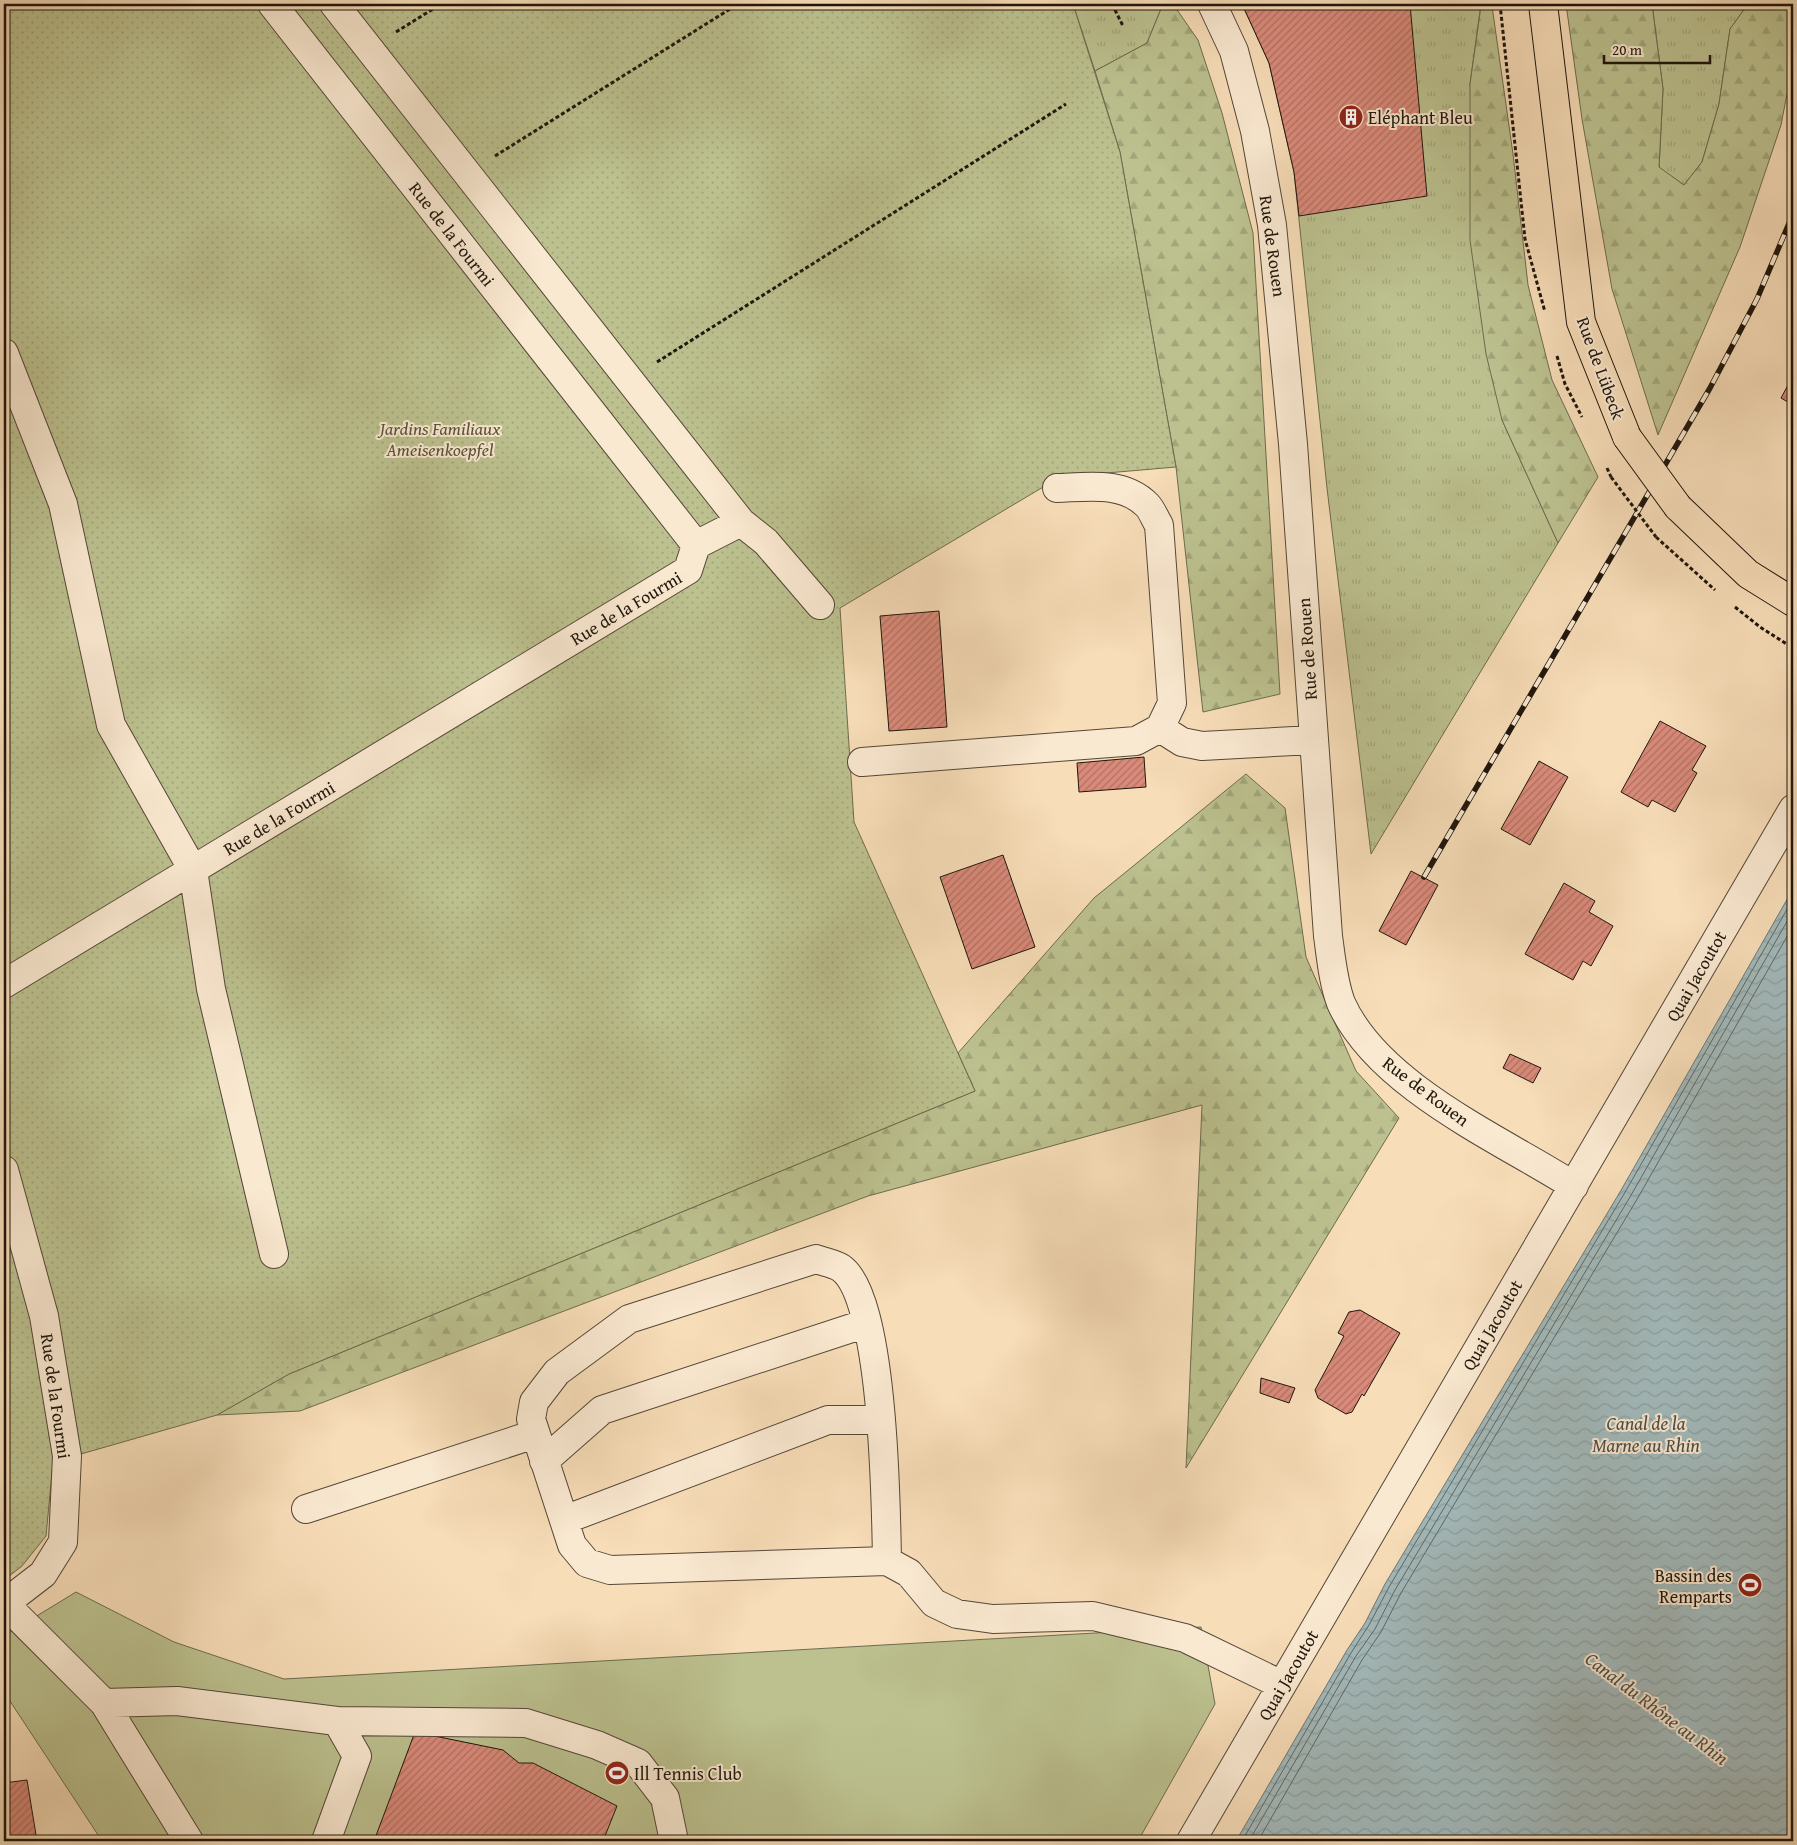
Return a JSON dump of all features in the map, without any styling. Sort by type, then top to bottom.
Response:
[{"type":"main road","name":"Rue de Lübeck","points":[[1543,4],[1581,322],[1627,437],[1678,507],[1748,574],[1793,602]]},
{"type":"street","name":"Rue de la Fourmi","points":[[4,984],[688,570],[696,545],[272,4]]},
{"type":"street","points":[[334,4],[741,522],[766,542],[820,605]]},
{"type":"street","name":"Rue de Rouen","points":[[1212,4],[1234,51],[1255,131],[1272,225],[1293,444],[1312,740],[1328,936],[1341,1002],[1352,1022],[1384,1063],[1471,1126],[1574,1186]]},
{"type":"street","points":[[4,353],[63,504],[111,725],[193,870],[211,989],[274,1254]]},
{"type":"street","points":[[862,762],[1136,741],[1160,728],[1172,703],[1159,525],[1147,505],[1129,493],[1110,486],[1057,488]]},
{"type":"street","points":[[696,545],[741,522]]},
{"type":"street","points":[[1160,728],[1182,742],[1202,746],[1312,740]]},
{"type":"street","name":"Quai Jacoutot","points":[[1191,1841],[1793,809]]},
{"type":"street","name":"Rue de la Fourmi","points":[[4,1170],[44,1316],[67,1456],[63,1542],[43,1574],[4,1603]]},
{"type":"street","points":[[887,1561],[884,1439],[867,1323],[858,1290],[842,1268],[816,1259],[629,1320],[557,1372],[534,1402],[531,1419],[535,1434],[572,1545],[587,1563],[610,1570],[887,1561],[909,1573],[934,1602],[957,1614],[993,1618],[1093,1616],[1185,1638],[1282,1685]]},
{"type":"street","points":[[544,1461],[602,1410],[867,1323]]},
{"type":"street","points":[[564,1520],[828,1420],[881,1420]]},
{"type":"street","points":[[306,1509],[535,1434]]},
{"type":"street","points":[[4,1603],[104,1703],[189,1841]]},
{"type":"street","points":[[104,1703],[177,1701],[337,1721],[526,1723],[597,1745],[638,1762],[665,1798],[674,1841]]},
{"type":"street","points":[[326,1841],[356,1756],[337,1721]]},
{"type":"path","points":[[467,173],[738,4]]},
{"type":"path","points":[[1112,4],[1123,26]]},
{"type":"path","points":[[629,380],[1066,104]]},
{"type":"path","points":[[1611,477],[1656,537]]},
{"type":"green space","name":"Jardins Familiaux Ameisenkoepfel","points":[[4,4],[1073,4],[1120,152],[1176,467],[1060,477],[840,608],[854,822],[975,1091],[289,1374],[217,1415],[53,1462],[46,1536],[22,1566],[4,1580]]},
{"type":"green space","points":[[1073,4],[1163,4],[1147,43],[1095,71]]},
{"type":"green space","points":[[1163,4],[1173,4],[1198,40],[1222,113],[1253,233],[1280,694],[1203,712],[1176,467],[1120,152],[1095,71],[1147,43]]},
{"type":"green space","points":[[1242,4],[1481,4],[1470,84],[1502,420],[1558,543],[1371,854],[1327,488],[1294,172],[1269,63]]},
{"type":"green space","points":[[1566,4],[1652,4],[1663,89],[1659,167],[1684,185],[1702,162],[1719,104],[1730,29],[1748,4],[1793,4],[1793,63],[1781,125],[1740,247],[1658,435],[1612,289],[1582,119]]},
{"type":"green space","points":[[1652,4],[1748,4],[1730,29],[1719,104],[1702,162],[1684,185],[1659,168],[1663,89]]},
{"type":"green space","points":[[1481,6],[1492,6],[1513,154],[1528,285],[1552,380],[1598,477],[1558,543],[1502,420],[1486,354],[1470,240],[1470,84]]},
{"type":"green space","points":[[1246,774],[1285,808],[1306,957],[1356,1071],[1399,1118],[1186,1468],[1202,1105],[868,1196],[300,1411],[217,1415],[289,1374],[975,1091],[958,1053],[1094,898]]},
{"type":"green space","name":"Ill Tennis Club","points":[[76,1592],[174,1642],[284,1679],[1201,1627],[1215,1704],[1138,1841],[102,1841],[4,1692],[4,1636]]},
{"type":"water","name":"Canal de la Marne au Rhin","points":[[1793,889],[1793,1841],[1236,1841],[1347,1650],[1365,1623],[1385,1584],[1620,1192]]},
{"type":"building","name":"Eléphant Bleu","points":[[1242,4],[1410,4],[1427,196],[1299,216],[1294,172],[1269,63]]},
{"type":"building","points":[[1793,376],[1793,405],[1781,398]]},
{"type":"building","points":[[939,611],[947,727],[889,731],[880,616]]},
{"type":"building","points":[[1660,721],[1706,746],[1692,770],[1697,773],[1675,812],[1652,800],[1648,807],[1621,792]]},
{"type":"building","points":[[1144,757],[1146,787],[1079,792],[1077,763]]},
{"type":"building","points":[[1539,761],[1568,777],[1530,845],[1501,829]]},
{"type":"building","points":[[1003,855],[1035,947],[972,969],[940,877]]},
{"type":"building","points":[[1411,871],[1438,885],[1406,945],[1379,931]]},
{"type":"building","points":[[1564,883],[1595,901],[1589,912],[1613,926],[1591,966],[1583,961],[1573,980],[1525,954]]},
{"type":"building","points":[[1510,1054],[1541,1068],[1533,1083],[1503,1068]]},
{"type":"building","points":[[1360,1310],[1400,1333],[1364,1396],[1362,1394],[1352,1412],[1346,1414],[1318,1398],[1315,1390],[1344,1336],[1338,1333],[1349,1312]]},
{"type":"building","points":[[1261,1378],[1295,1388],[1289,1403],[1260,1393]]},
{"type":"building","points":[[415,1732],[503,1750],[519,1763],[533,1763],[617,1806],[603,1841],[374,1841]]},
{"type":"building","points":[[27,1780],[37,1841],[4,1841],[4,1783]]},
{"type":"railway","points":[[1424,877],[1710,388],[1757,299],[1793,214]]},
{"type":"place","name":"Eléphant Bleu","points":[[1351,117]]},
{"type":"place","name":"Bassin des Remparts","points":[[1750,1585]]},
{"type":"place","name":"Ill Tennis Club","points":[[617,1773]]},
{"type":"water label","name":"Canal du Rhône au Rhin","points":[[1657,1708]]}]
